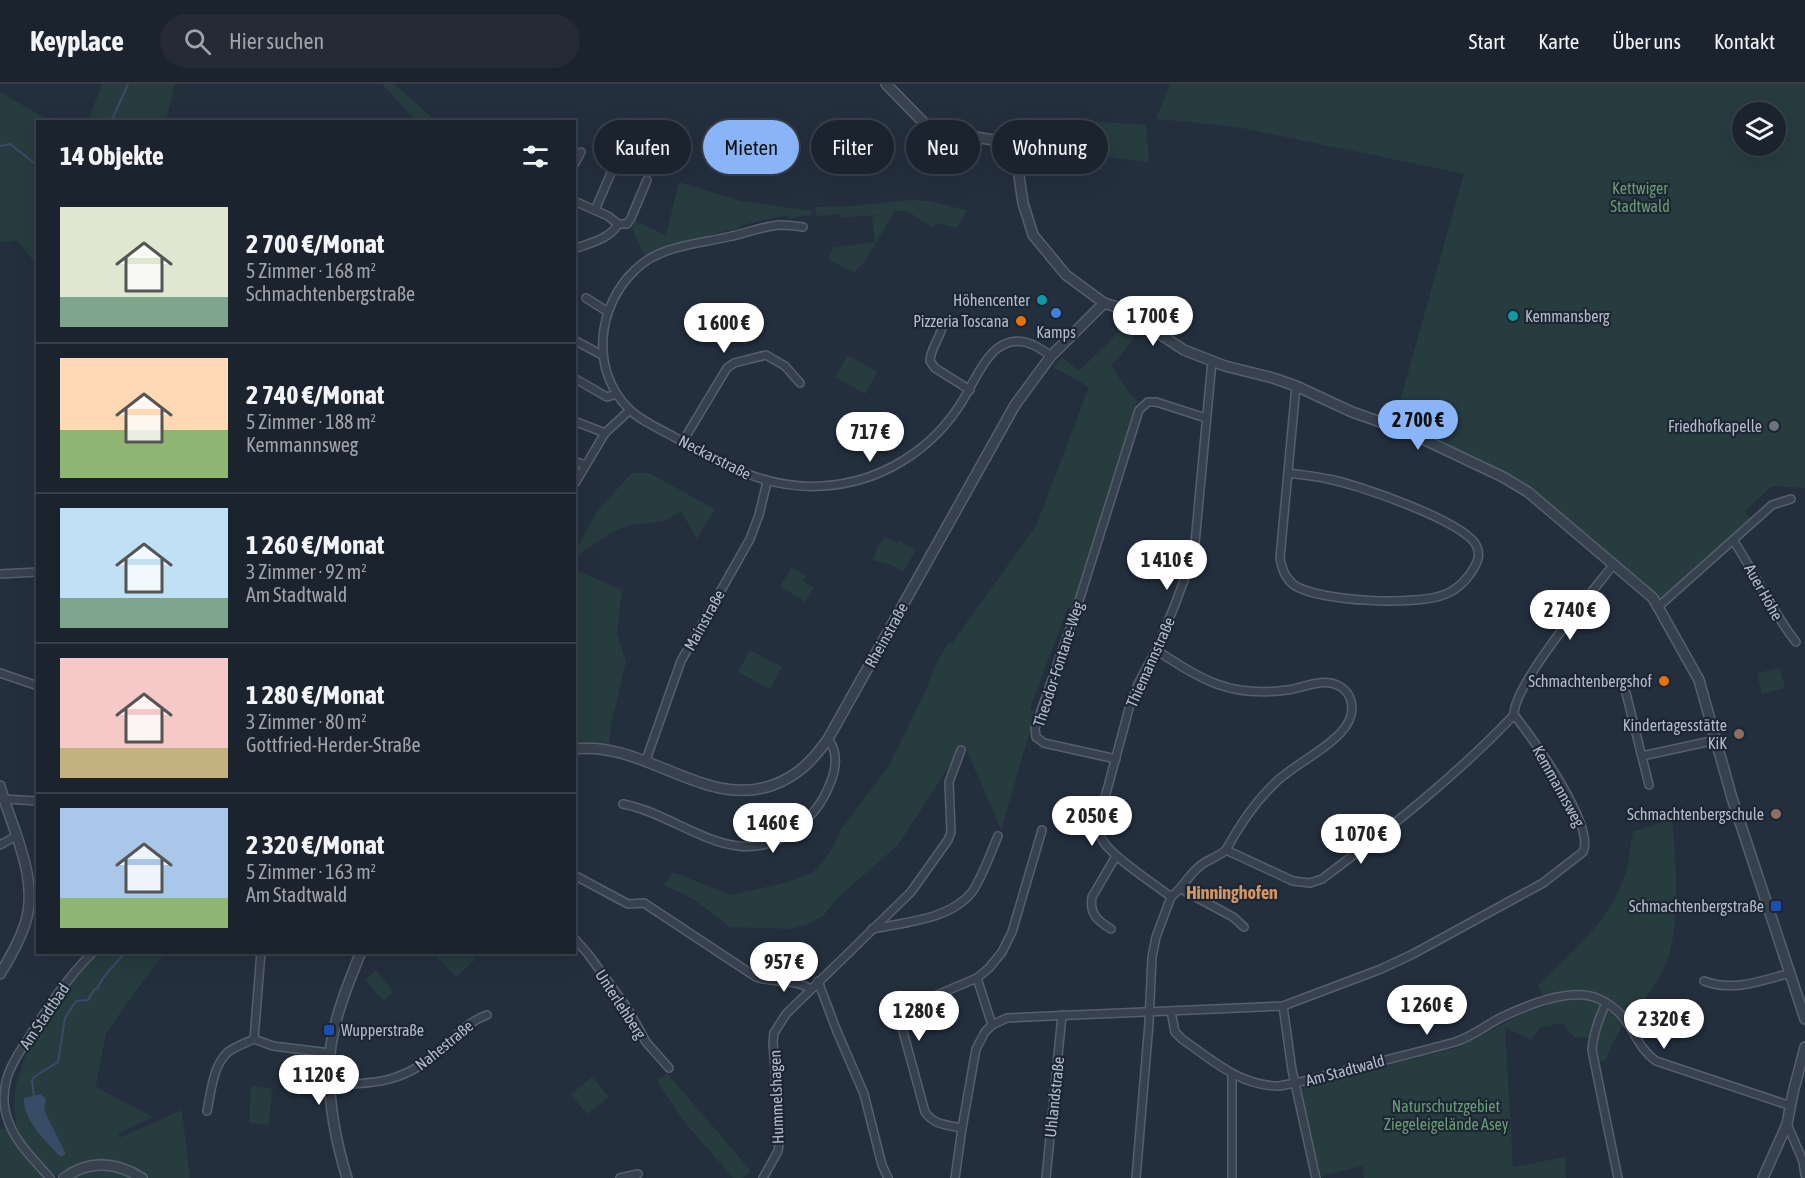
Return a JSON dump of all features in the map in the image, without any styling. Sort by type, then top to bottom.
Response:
[{"type":"street","points":[[886,84],[929,128],[1000,141],[1011,147],[1016,156],[1023,203],[1033,235],[1066,275],[1104,303],[1120,308],[1174,344],[1212,361],[1296,386],[1352,412],[1404,430],[1503,477],[1528,492],[1637,583],[1659,606],[1699,680],[1735,808],[1790,973],[1802,1000],[1805,1019]]},
{"type":"street","points":[[576,161],[581,152]]},
{"type":"street","points":[[595,210],[611,174]]},
{"type":"street","points":[[576,202],[608,216],[618,224],[627,224],[647,180]]},
{"type":"street","points":[[576,248],[608,236],[618,224]]},
{"type":"street","name":"Neckarstraße","points":[[803,227],[780,225],[684,246],[656,255],[631,273],[608,312],[604,326],[602,355],[616,394],[630,410],[723,463],[767,482],[795,486],[822,486],[851,482],[885,471],[905,460],[933,438],[955,413],[992,354],[1005,344],[1013,341],[1030,343],[1051,356]]},
{"type":"street","points":[[586,298],[608,312]]},
{"type":"street","name":"Rheinstraße","points":[[576,749],[585,747],[605,750],[646,760],[711,787],[727,791],[750,791],[769,787],[793,777],[810,762],[828,739],[1010,414],[1051,356],[1104,303]]},
{"type":"street","points":[[943,324],[939,339],[931,353],[930,362],[935,368],[970,390]]},
{"type":"street","points":[[576,341],[602,355]]},
{"type":"street","points":[[683,441],[727,368],[734,363],[766,356],[785,366],[800,384]]},
{"type":"street","name":"Thiemannstraße","points":[[1171,897],[1106,847],[1099,829],[1100,816],[1130,705],[1156,650],[1194,554],[1212,361]]},
{"type":"street","points":[[576,379],[607,397],[616,394]]},
{"type":"street","points":[[1288,473],[1329,479],[1368,489],[1431,515],[1475,543],[1479,553],[1478,561],[1471,575],[1447,594],[1403,601],[1334,596],[1304,590],[1287,578],[1280,558],[1296,386]]},
{"type":"street","name":"Theodor-Fontane-Weg","points":[[1116,759],[1044,743],[1036,736],[1035,728],[1073,620],[1139,410],[1148,402],[1156,402],[1206,418]]},
{"type":"street","points":[[576,481],[605,433],[630,410]]},
{"type":"street","points":[[576,422],[605,433]]},
{"type":"street","points":[[576,462],[585,465]]},
{"type":"street","name":"Mainstraße","points":[[646,760],[674,677],[692,640],[750,539],[767,482]]},
{"type":"street","points":[[1659,606],[1772,505],[1791,499]]},
{"type":"street","name":"Auer Höhe","points":[[1733,540],[1755,574],[1783,626],[1796,642]]},
{"type":"street","points":[[1226,850],[1293,881],[1310,883],[1322,879],[1408,814],[1454,775],[1514,715],[1520,690],[1551,645],[1614,564]]},
{"type":"street","points":[[0,574],[36,572]]},
{"type":"street","points":[[1136,1178],[1152,957],[1156,937],[1171,897],[1181,889],[1202,864],[1226,850],[1256,803],[1275,782],[1333,740],[1344,729],[1350,719],[1352,702],[1344,689],[1326,682],[1262,693],[1213,684],[1191,673],[1156,650]]},
{"type":"street","points":[[0,673],[36,685]]},
{"type":"street","points":[[1626,693],[1649,785]]},
{"type":"street","name":"Kemmannsweg","points":[[992,1025],[1007,1018],[1283,1006],[1381,969],[1413,954],[1543,883],[1583,852],[1586,846],[1584,833],[1548,761],[1514,715]]},
{"type":"street","points":[[623,804],[642,808],[721,844],[738,847],[772,842],[788,835],[804,823],[817,810],[825,797],[832,780],[836,753],[828,739]]},
{"type":"street","points":[[1642,756],[1716,740]]},
{"type":"street","name":"Hummelshagen","points":[[763,1178],[778,1151],[780,1139],[774,1033],[786,1014],[818,981],[911,892],[948,840],[951,832],[949,782],[961,750]]},
{"type":"street","points":[[0,786],[27,869],[29,900],[26,922],[0,974]]},
{"type":"street","points":[[3,799],[36,801]]},
{"type":"street","points":[[962,1128],[935,1122],[925,1112],[901,1024],[902,1017],[911,1006],[977,978],[1002,952],[1012,932],[1042,830]]},
{"type":"street","points":[[0,845],[16,836]]},
{"type":"street","points":[[872,929],[940,913],[963,901],[974,889],[998,836]]},
{"type":"street","points":[[1111,929],[1097,921],[1092,912],[1091,903],[1092,897],[1116,856]]},
{"type":"street","points":[[576,876],[628,904],[644,903],[756,977],[771,981],[795,981],[811,989]]},
{"type":"street","points":[[1181,889],[1233,917],[1244,927]]},
{"type":"street","name":"Unterlehberg","points":[[576,940],[628,1010],[646,1042],[669,1068]]},
{"type":"street","name":"Am Stadtbad","points":[[51,1178],[16,1138],[8,1122],[4,1096],[7,1077],[50,1005],[78,967],[91,954]]},
{"type":"street","points":[[255,1039],[261,954]]},
{"type":"street","points":[[347,1178],[337,1143],[330,1084],[330,1053],[347,989],[360,954]]},
{"type":"street","points":[[1704,981],[1720,987],[1747,984],[1790,973]]},
{"type":"street","points":[[955,1178],[976,1049],[980,1038],[992,1025],[977,978]]},
{"type":"street","points":[[818,981],[864,1094],[882,1165],[888,1178]]},
{"type":"street","name":"Am Stadtwald","points":[[1171,1011],[1175,1032],[1182,1039],[1232,1075],[1265,1086],[1296,1083],[1458,1041],[1535,1003],[1584,994],[1598,998],[1626,1018],[1644,1049],[1656,1061],[1791,1106]]},
{"type":"street","points":[[1606,1003],[1599,1018],[1592,1050],[1618,1178]]},
{"type":"street","points":[[1283,1006],[1316,1178]]},
{"type":"street","name":"Nahestraße","points":[[330,1084],[389,1081],[404,1075],[434,1057],[469,1024],[487,1015]]},
{"type":"street","name":"Uhlandstraße","points":[[1046,1178],[1062,1015]]},
{"type":"street","points":[[207,1111],[220,1062],[228,1052],[255,1039],[273,1046],[330,1053]]},
{"type":"street","points":[[1763,1178],[1787,1124],[1792,1093],[1805,1047]]},
{"type":"street","points":[[1232,1075],[1232,1178]]},
{"type":"street","points":[[1787,1124],[1804,1162],[1805,1175]]},
{"type":"street","points":[[64,1178],[77,1169],[106,1164],[142,1178]]},
{"type":"street","points":[[620,1178],[639,1174]]},
{"type":"green space","points":[[102,84],[175,84],[166,120],[88,120]]},
{"type":"green space","points":[[382,84],[394,84],[435,120],[415,120]]},
{"type":"green space","name":"Kettwiger Stadtwald","points":[[1170,84],[1805,84],[1805,488],[1772,486],[1745,511],[1750,518],[1659,603],[1530,490],[1394,422],[1464,174],[1237,127],[1156,119]]},
{"type":"green space","points":[[0,92],[48,120],[36,120],[36,264],[17,241],[0,242]]},
{"type":"green space","points":[[1108,122],[1146,125],[1149,162],[1108,157]]},
{"type":"green space","points":[[679,182],[742,201],[812,211],[811,217],[804,215],[791,219],[787,215],[742,225],[739,228],[672,244],[645,256],[632,229],[635,221],[666,235]]},
{"type":"green space","points":[[912,200],[928,201],[966,210],[964,218],[956,228],[936,223],[934,228],[907,211],[895,211],[865,261],[854,273],[828,259],[833,247],[875,242],[872,217],[879,215],[839,218],[839,214],[816,216],[816,207]]},
{"type":"green space","points":[[1120,319],[1137,333],[1111,365],[1137,401],[1072,609],[1068,607],[1030,708],[1035,714],[1001,830],[964,744],[898,845],[836,899],[824,915],[809,924],[791,929],[730,927],[693,899],[664,885],[673,872],[728,894],[735,894],[788,882],[812,873],[822,863],[840,831],[888,767],[948,643],[952,643],[1036,526],[1089,387],[1053,367],[1062,357],[1079,371],[1116,335]]},
{"type":"green space","points":[[848,355],[877,372],[865,394],[835,377]]},
{"type":"green space","points":[[632,473],[649,473],[715,509],[697,539],[681,511],[663,522],[634,524],[616,530],[578,555],[578,571],[622,590],[617,633],[626,662],[611,725],[609,744],[576,742],[576,550],[597,511]]},
{"type":"green space","points":[[886,537],[898,544],[900,541],[916,550],[903,572],[890,564],[872,560],[877,552],[876,548]]},
{"type":"green space","points":[[792,567],[806,576],[803,581],[814,588],[805,602],[780,586]]},
{"type":"green space","points":[[750,650],[782,667],[770,689],[738,672]]},
{"type":"green space","points":[[1780,668],[1785,688],[1762,694],[1757,673]]},
{"type":"green space","name":"Naturschutzgebiet Ziegeleigelände Asey","points":[[1672,819],[1676,899],[1673,940],[1668,959],[1654,986],[1616,1037],[1606,1060],[1599,1062],[1596,1045],[1598,1036],[1575,1038],[1562,1023],[1540,1028],[1531,1040],[1505,1027],[1513,1167],[1565,1157],[1566,1178],[1364,1178],[1362,1166],[1321,1176],[1300,1088],[1459,1047],[1526,1012],[1548,1006],[1538,986],[1587,936],[1608,909],[1624,878],[1633,832]]},
{"type":"green space","points":[[97,954],[165,954],[156,963],[106,1033],[96,1087],[153,1117],[119,1133],[119,1138],[182,1110],[190,1178],[68,1178],[62,1172],[55,1178],[0,1178],[0,1129],[16,1128],[16,1088],[23,1064],[39,1029]]},
{"type":"green space","points":[[434,954],[470,954],[476,959],[456,977]]},
{"type":"green space","points":[[376,970],[394,992],[383,1001],[365,979]]},
{"type":"green space","points":[[667,1073],[751,1171],[743,1178],[733,1178],[682,1119],[657,1081]]},
{"type":"green space","points":[[592,1077],[609,1097],[587,1114],[571,1094]]},
{"type":"green space","points":[[251,1086],[272,1088],[269,1125],[249,1123]]},
{"type":"water","points":[[41,1094],[46,1099],[44,1110],[66,1154],[61,1157],[36,1130],[24,1106],[24,1098]]},
{"type":"waterway","points":[[112,120],[128,84]]},
{"type":"waterway","points":[[0,146],[10,144],[36,164]]},
{"type":"waterway","points":[[34,1098],[32,1080],[58,1062],[65,1018],[76,1001],[88,1000],[123,954]]},
{"type":"place","name":"Höhencenter","points":[[1042,300]]},
{"type":"place","name":"Kamps","points":[[1056,313]]},
{"type":"place","name":"Kemmansberg","points":[[1513,316]]},
{"type":"place","name":"Pizzeria Toscana","points":[[1021,321]]},
{"type":"place","name":"Friedhofkapelle","points":[[1774,426]]},
{"type":"place","name":"Schmachtenbergshof","points":[[1664,681]]},
{"type":"place","name":"Kindertagesstätte KiK","points":[[1739,734]]},
{"type":"place","name":"Schmachtenbergschule","points":[[1776,814]]},
{"type":"place","name":"Schmachtenbergstraße","points":[[1776,906]]},
{"type":"place","name":"Wupperstraße","points":[[329,1030]]},
{"type":"district","name":"Hinninghofen","points":[[1232,893]]}]
